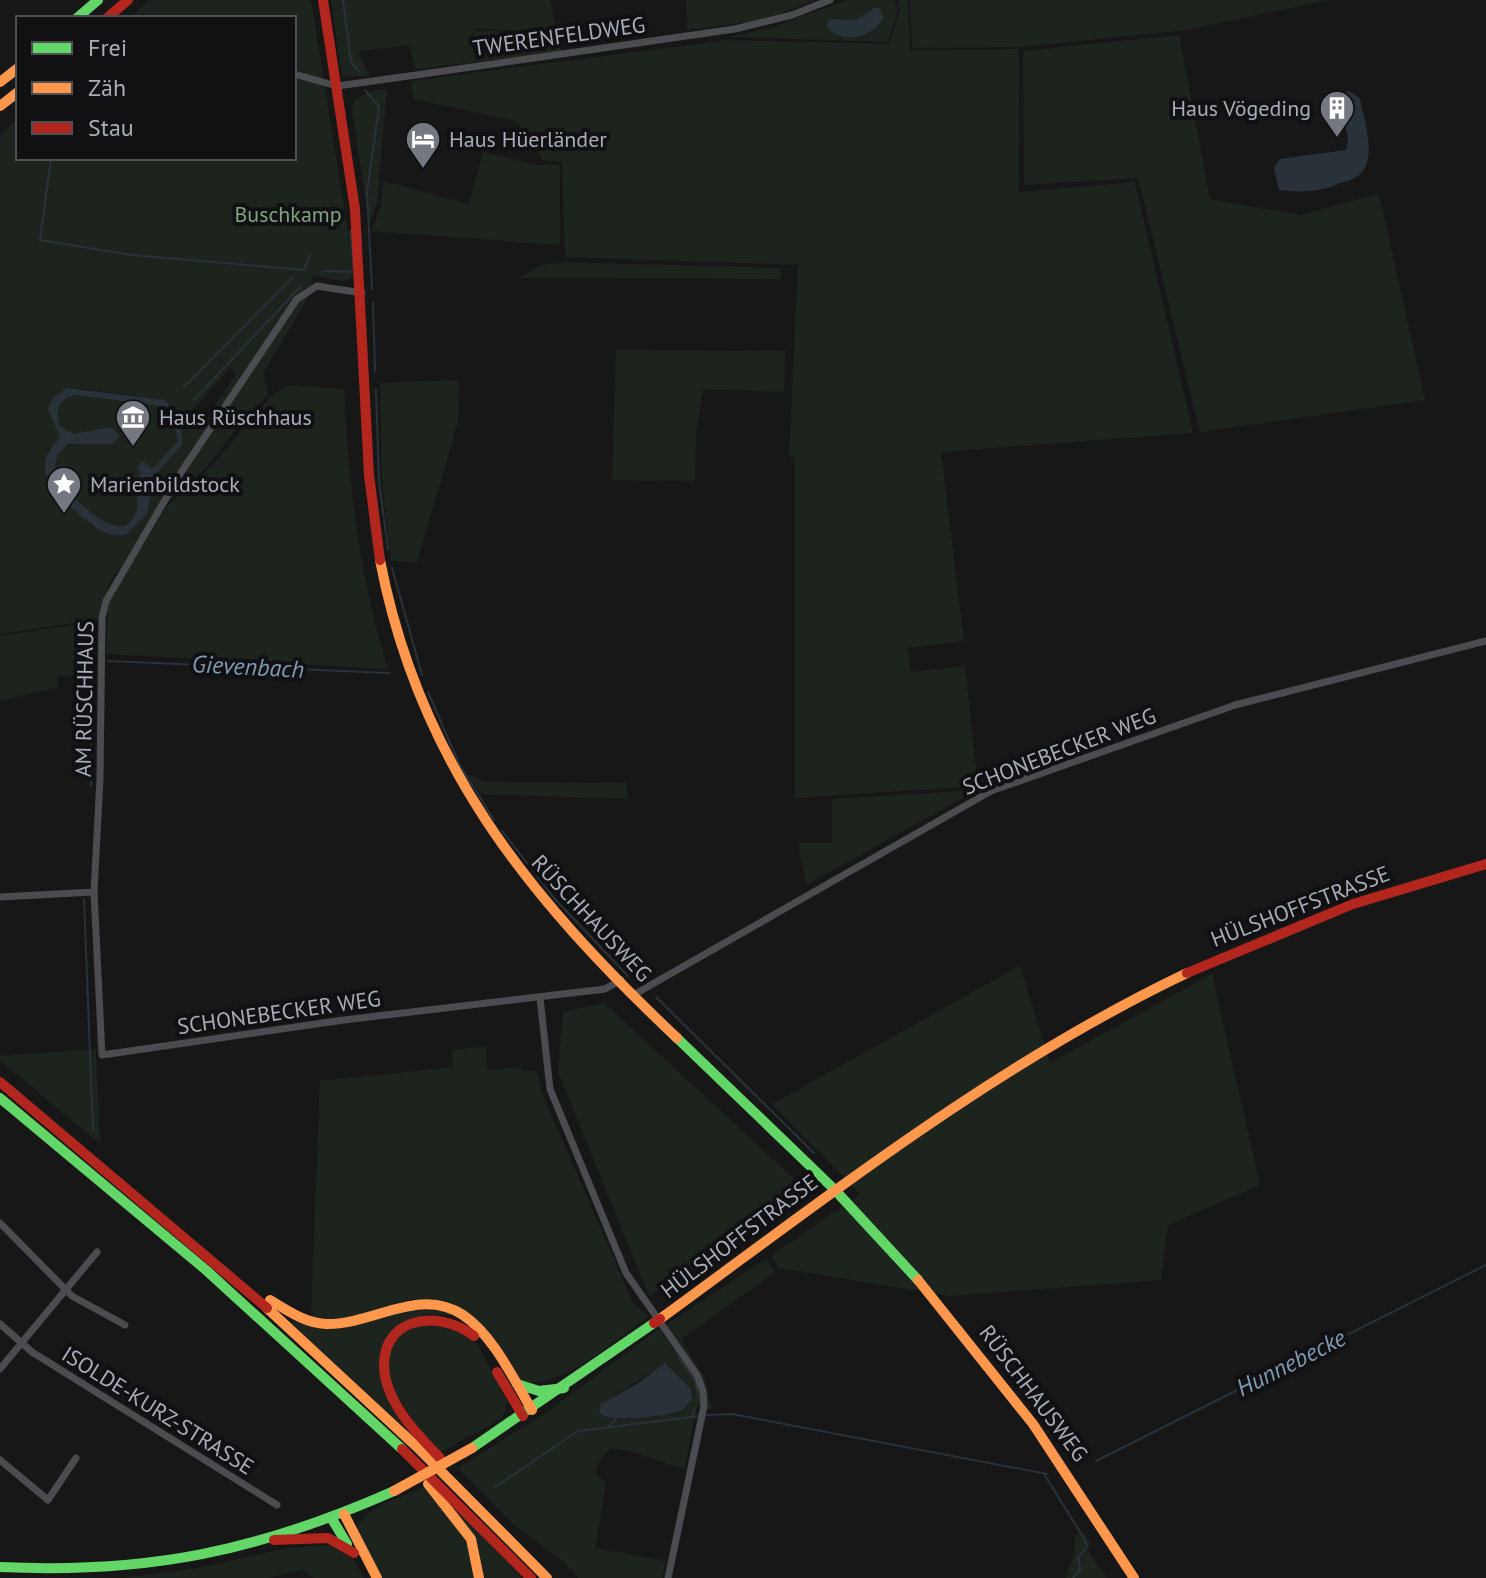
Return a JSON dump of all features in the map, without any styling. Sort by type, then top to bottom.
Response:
[{"type":"main road","points":[[79,16],[98,0]]},
{"type":"main road","points":[[109,16],[128,0]]},
{"type":"main road","name":"RÜSCHHAUSWEG","points":[[323,0],[354,194],[372,508],[385,586],[413,680],[452,768],[496,839],[546,904],[835,1189],[946,1312],[1018,1401],[1075,1481],[1134,1578]]},
{"type":"main road","points":[[0,82],[16,70]]},
{"type":"main road","points":[[0,106],[16,94]]},
{"type":"main road","name":"HÜLSHOFFSTRASSE","points":[[0,1567],[70,1571],[136,1569],[211,1557],[274,1540],[332,1519],[394,1491],[472,1448],[564,1388],[835,1189],[1006,1074],[1174,979],[1335,910],[1486,864]]},
{"type":"main road","points":[[0,1082],[167,1221],[325,1360],[499,1527],[547,1578]]},
{"type":"main road","points":[[0,1098],[217,1280],[362,1410],[531,1578]]},
{"type":"main road","points":[[167,1221],[197,1238],[277,1306],[312,1324],[349,1324],[420,1303],[448,1307],[477,1329],[514,1383],[527,1413]]},
{"type":"main road","points":[[499,1527],[479,1497],[429,1446],[398,1405],[384,1371],[391,1340],[418,1319],[438,1317],[457,1322],[479,1342],[527,1413]]},
{"type":"main road","points":[[514,1383],[532,1390],[564,1388]]},
{"type":"main road","points":[[362,1410],[385,1442],[459,1521],[476,1550],[479,1578]]},
{"type":"main road","points":[[344,1514],[377,1578]]},
{"type":"main road","points":[[332,1519],[369,1578]]},
{"type":"main road","points":[[274,1540],[328,1538],[354,1553]]},
{"type":"street","name":"TWERENFELDWEG","points":[[337,86],[735,29],[792,15],[830,0]]},
{"type":"street","points":[[296,75],[337,86]]},
{"type":"street","name":"AM RÜSCHHAUS","points":[[94,892],[100,779],[102,618],[112,584],[188,461],[297,299],[317,286],[362,293]]},
{"type":"street","name":"SCHONEBECKER WEG","points":[[635,994],[991,791],[1247,701],[1486,641]]},
{"type":"street","points":[[0,897],[94,892]]},
{"type":"street","name":"SCHONEBECKER WEG","points":[[94,892],[102,1055],[344,1020],[605,989],[621,980]]},
{"type":"street","points":[[540,998],[550,1089],[626,1273],[697,1375],[703,1391],[704,1406],[668,1578]]},
{"type":"street","points":[[0,1223],[66,1290],[125,1325]]},
{"type":"street","points":[[0,1369],[97,1252]]},
{"type":"street","name":"ISOLDE-KURZ-STRASSE","points":[[0,1324],[22,1344],[277,1505]]},
{"type":"street","points":[[0,1460],[48,1500],[76,1458]]},
{"type":"green space","name":"Buschkamp","points":[[150,0],[311,0],[355,277],[343,281],[312,276],[311,293],[263,373],[268,395],[239,425],[208,466],[164,505],[110,582],[99,619],[0,634],[0,134],[16,121],[16,160],[296,160],[296,16],[132,16]],"holes":[[[231,367],[236,374],[198,431],[191,411]],[[78,388],[166,400],[177,412],[182,445],[154,476],[147,514],[127,534],[91,525],[50,484],[44,471],[48,450],[60,437],[49,409],[52,399]]]},
{"type":"green space","points":[[331,0],[550,0],[557,34],[476,28],[470,39],[476,62],[415,69],[409,45],[358,51],[369,76],[342,77]]},
{"type":"green space","points":[[686,0],[815,0],[764,20],[687,30]]},
{"type":"green space","points":[[847,0],[895,0],[898,10],[888,42],[728,37],[770,28]]},
{"type":"green space","points":[[898,0],[908,0],[910,50],[1019,49],[1019,192],[1135,182],[1193,433],[941,452],[964,641],[908,648],[911,672],[965,666],[978,786],[795,798],[795,457],[789,457],[798,265],[565,257],[562,162],[542,160],[530,133],[512,120],[413,99],[411,81],[728,40],[889,44],[900,10]]},
{"type":"green space","points":[[910,0],[1329,0],[1185,30],[1021,47],[912,48]]},
{"type":"green space","points":[[476,30],[558,35],[562,53],[478,61],[472,39]]},
{"type":"green space","points":[[1179,35],[1210,199],[1301,215],[1379,194],[1425,400],[1200,432],[1138,178],[1024,185],[1023,51]]},
{"type":"green space","points":[[387,89],[377,204],[369,223],[352,109],[355,99],[373,90]]},
{"type":"green space","points":[[483,152],[538,165],[560,165],[560,245],[371,231],[381,206],[383,181],[469,204]]},
{"type":"green space","points":[[565,262],[781,268],[781,279],[519,278],[542,265]]},
{"type":"green space","points":[[616,350],[785,351],[784,392],[703,389],[696,434],[695,481],[612,480]]},
{"type":"green space","points":[[459,380],[458,422],[417,562],[391,561],[382,479],[380,383]]},
{"type":"green space","points":[[288,385],[344,389],[357,530],[370,600],[388,669],[106,654],[108,603],[166,507],[210,468],[270,397]]},
{"type":"green space","points":[[76,395],[159,406],[173,421],[178,441],[152,469],[142,472],[137,514],[125,526],[115,526],[95,515],[75,498],[54,471],[63,448],[95,440],[111,427],[74,435],[60,426],[60,406]]},
{"type":"green space","points":[[88,623],[90,674],[57,676],[58,687],[0,701],[0,636]]},
{"type":"green space","points":[[467,774],[486,782],[626,783],[628,799],[481,794]]},
{"type":"green space","points":[[977,790],[806,885],[798,843],[832,843],[832,799]]},
{"type":"green space","points":[[1020,966],[1050,1063],[1212,974],[1260,1185],[1168,1225],[1161,1280],[950,1296],[779,1268],[771,1256],[860,1194],[772,1104]]},
{"type":"green space","points":[[604,1003],[800,1184],[798,1194],[649,1296],[558,1072],[563,1012]]},
{"type":"green space","points":[[486,1046],[487,1070],[521,1067],[522,1071],[537,1070],[541,1091],[633,1303],[649,1316],[587,1362],[551,1379],[535,1382],[520,1380],[478,1320],[448,1301],[412,1299],[343,1320],[314,1317],[311,1313],[320,1081],[453,1067],[452,1050]]},
{"type":"green space","points":[[96,1049],[100,1144],[0,1060],[0,1056]]},
{"type":"green space","points":[[766,1259],[775,1272],[681,1339],[705,1378],[712,1409],[705,1410],[706,1400],[680,1344],[674,1341],[664,1326]]},
{"type":"green space","points":[[427,1306],[459,1316],[425,1314],[382,1355],[414,1436],[289,1321],[330,1329]]},
{"type":"green space","points":[[445,1322],[477,1344],[508,1403],[502,1418],[440,1453],[405,1408],[395,1389],[389,1370],[389,1353],[396,1337],[413,1325]]},
{"type":"green space","points":[[659,1329],[694,1374],[703,1401],[696,1410],[685,1469],[617,1449],[609,1449],[597,1465],[596,1474],[606,1484],[595,1548],[666,1561],[662,1578],[578,1578],[563,1561],[517,1528],[458,1468],[544,1414]],"holes":[[[667,1363],[692,1395],[688,1405],[656,1415],[617,1419],[599,1413],[603,1403]]]},
{"type":"green space","points":[[426,1486],[459,1528],[470,1552],[474,1578],[381,1578],[357,1529],[367,1514],[376,1508]]},
{"type":"green space","points":[[454,1506],[522,1578],[483,1578]]},
{"type":"green space","points":[[1084,1533],[1091,1543],[1088,1551],[1107,1578],[1065,1578],[1074,1554],[1075,1535]]},
{"type":"green space","points":[[329,1545],[352,1558],[364,1578],[313,1578],[304,1570],[267,1578],[125,1578],[203,1567],[288,1548]]},
{"type":"shaded area","points":[[876,7],[880,8],[883,18],[879,25],[865,34],[840,36],[827,26],[829,19],[856,20]]},
{"type":"shaded area","points":[[1349,91],[1360,98],[1368,136],[1368,156],[1362,172],[1353,179],[1321,189],[1279,190],[1274,168],[1280,159],[1346,150],[1348,138],[1339,100],[1340,94]]},
{"type":"shaded area","points":[[67,388],[166,400],[181,424],[182,445],[154,476],[147,514],[127,534],[109,534],[92,524],[61,497],[47,478],[47,456],[60,437],[48,409],[52,399]],"holes":[[[76,395],[159,406],[173,421],[178,441],[152,469],[143,461],[137,467],[141,472],[137,507],[132,520],[125,526],[105,522],[75,498],[54,471],[57,455],[68,444],[112,444],[120,436],[111,427],[74,434],[60,426],[59,406],[65,399]]]},
{"type":"shaded area","points":[[665,1363],[691,1389],[692,1399],[684,1409],[627,1418],[599,1413],[601,1404],[640,1382]]},
{"type":"waterway","name":"Gievenbach","points":[[343,0],[351,62],[359,71]]},
{"type":"waterway","name":"Gievenbach","points":[[365,90],[379,107],[367,192],[372,289]]},
{"type":"waterway","points":[[51,160],[40,240],[132,255],[304,270],[310,256]]},
{"type":"waterway","points":[[323,271],[350,272],[354,268],[350,231]]},
{"type":"waterway","points":[[184,387],[292,278]]},
{"type":"waterway","points":[[194,400],[300,287]]},
{"type":"waterway","name":"Gievenbach","points":[[373,303],[375,372]]},
{"type":"waterway","name":"Gievenbach","points":[[376,390],[379,481],[388,549]]},
{"type":"waterway","name":"Gievenbach","points":[[392,568],[422,675]]},
{"type":"waterway","name":"Gievenbach","points":[[92,679],[95,660]]},
{"type":"waterway","name":"Gievenbach","points":[[108,661],[389,673]]},
{"type":"waterway","name":"Gievenbach","points":[[91,786],[92,687]]},
{"type":"waterway","points":[[428,692],[459,764],[494,820]]},
{"type":"waterway","points":[[502,831],[554,898],[628,976]]},
{"type":"waterway","name":"Gievenbach","points":[[84,899],[93,1131]]},
{"type":"waterway","points":[[656,997],[814,1153]]},
{"type":"waterway","name":"Hunnebecke","points":[[1096,1461],[1486,1265]]},
{"type":"waterway","points":[[678,1357],[695,1380],[699,1400]]},
{"type":"waterway","name":"Hunnebecke","points":[[692,1417],[695,1408]]},
{"type":"waterway","name":"Hunnebecke","points":[[706,1415],[732,1414],[1047,1474]]},
{"type":"waterway","name":"Hunnebecke","points":[[495,1487],[578,1431],[699,1416]]},
{"type":"waterway","name":"Hunnebecke","points":[[609,1426],[618,1417]]},
{"type":"waterway","points":[[1044,1474],[1087,1546],[1078,1558],[1080,1570],[1073,1578]]},
{"type":"traffic: fast","points":[[79,16],[98,0]]},
{"type":"traffic: fast","points":[[677,1038],[834,1189],[918,1280]]},
{"type":"traffic: fast","points":[[0,1098],[206,1270],[402,1449]]},
{"type":"traffic: fast","points":[[472,1448],[654,1323]]},
{"type":"traffic: fast","points":[[517,1384],[539,1391],[564,1388]]},
{"type":"traffic: fast","points":[[0,1567],[105,1567],[202,1554],[296,1529],[394,1491]]},
{"type":"traffic: fast","points":[[332,1519],[347,1544]]},
{"type":"traffic: slow","points":[[0,82],[16,70]]},
{"type":"traffic: slow","points":[[0,106],[16,94]]},
{"type":"traffic: slow","points":[[380,560],[398,633],[422,701],[452,764],[488,823],[574,933],[677,1038]]},
{"type":"traffic: slow","points":[[660,1319],[851,1179],[981,1090],[1116,1009],[1187,973]]},
{"type":"traffic: slow","points":[[918,1280],[1033,1424],[1134,1578]]},
{"type":"traffic: slow","points":[[270,1300],[304,1319],[326,1324],[344,1323],[413,1305],[446,1307],[463,1315],[484,1334],[532,1410]]},
{"type":"traffic: slow","points":[[267,1308],[417,1447],[547,1578]]},
{"type":"traffic: slow","points":[[394,1491],[472,1448]]},
{"type":"traffic: slow","points":[[428,1484],[471,1539],[479,1578]]},
{"type":"traffic: slow","points":[[344,1514],[377,1578]]},
{"type":"traffic: jam","points":[[109,16],[128,0]]},
{"type":"traffic: jam","points":[[323,0],[355,209],[369,475],[380,560]]},
{"type":"traffic: jam","points":[[1187,973],[1353,904],[1486,864]]},
{"type":"traffic: jam","points":[[0,1082],[267,1308]]},
{"type":"traffic: jam","points":[[654,1323],[660,1319]]},
{"type":"traffic: jam","points":[[440,1458],[406,1420],[393,1399],[385,1376],[385,1356],[390,1341],[399,1330],[412,1323],[443,1322],[474,1336]]},
{"type":"traffic: jam","points":[[497,1372],[523,1416]]},
{"type":"traffic: jam","points":[[402,1449],[531,1578]]},
{"type":"traffic: jam","points":[[274,1540],[328,1538],[354,1553]]},
{"type":"place","name":"Haus Vögeding","points":[[1337,139]]},
{"type":"place","name":"Haus Hüerländer","points":[[423,170]]},
{"type":"place","name":"Haus Rüschhaus","points":[[133,448]]},
{"type":"place","name":"Marienbildstock","points":[[64,515]]}]
